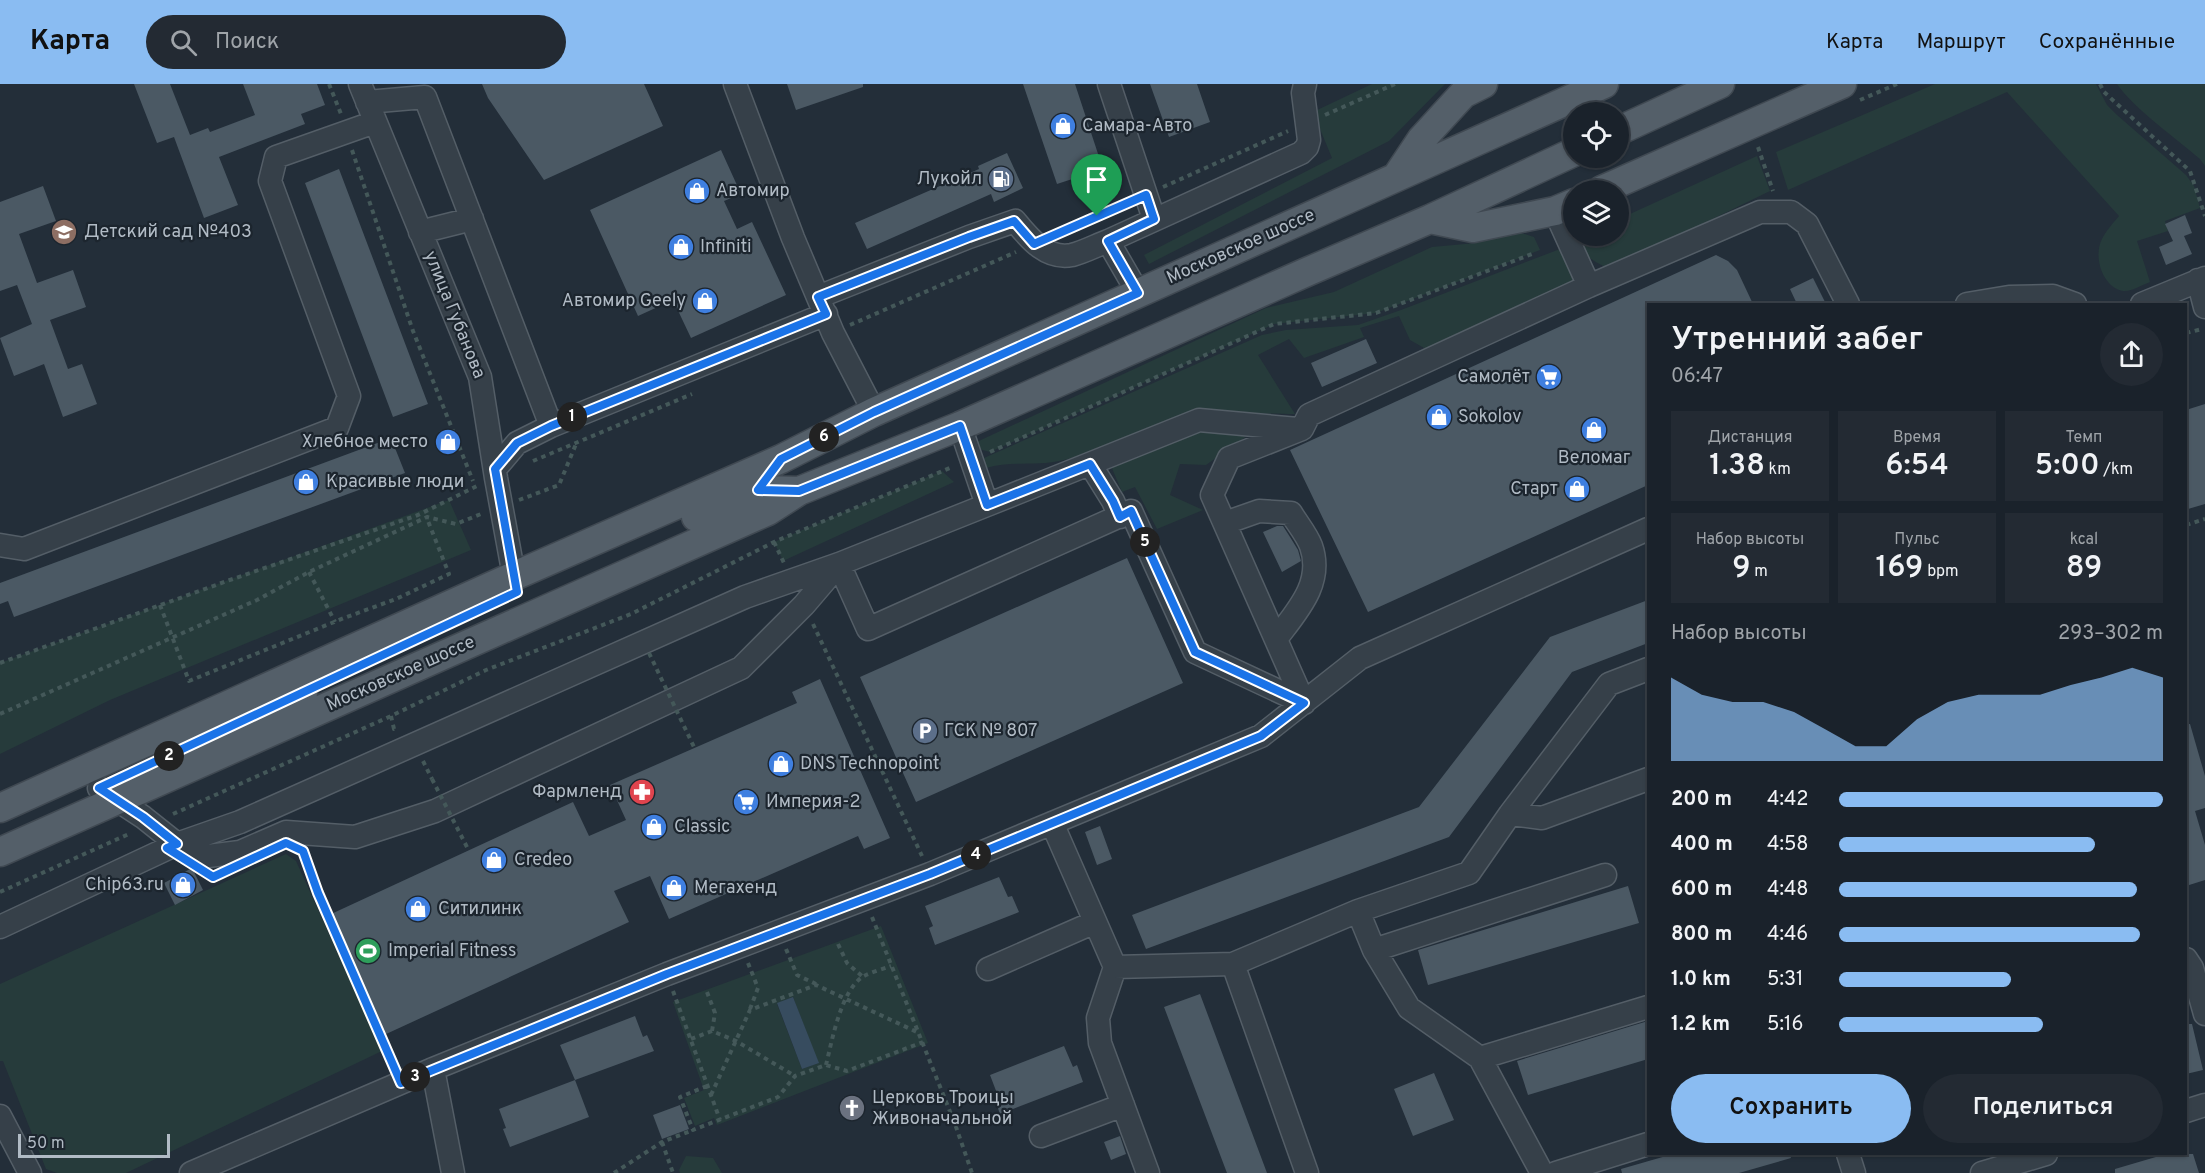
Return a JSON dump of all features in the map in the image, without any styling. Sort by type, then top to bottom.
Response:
[{"type":"main road","points":[[1397,176],[1421,140],[1463,94],[1483,84]]},
{"type":"main road","name":"Московское шоссе","points":[[0,808],[516,584],[781,459],[874,412],[1604,84]]},
{"type":"main road","points":[[1629,126],[1720,84]]},
{"type":"main road","points":[[1625,180],[1842,84]]},
{"type":"main road","name":"Московское шоссе","points":[[0,833],[107,794],[768,511],[799,491],[960,426],[1298,275],[1430,219],[1563,157]]},
{"type":"main road","points":[[1430,219],[1473,228],[1563,207]]},
{"type":"main road","name":"Московское шоссе","points":[[758,490],[781,459]]},
{"type":"main road","name":"Московское шоссе","points":[[0,852],[107,794],[516,584],[758,490],[799,491]]},
{"type":"street","points":[[735,84],[793,238],[822,305],[874,412]]},
{"type":"street","points":[[1110,84],[1154,219]]},
{"type":"street","points":[[489,478],[517,443],[969,237],[1014,221],[1034,244],[1052,254],[1071,255],[1108,241],[1300,153],[1307,147],[1309,140],[1303,93],[1305,84]]},
{"type":"street","points":[[0,545],[24,549],[337,428],[349,396],[270,181],[276,157],[346,132],[367,103],[425,97],[551,426]]},
{"type":"street","name":"улица Губанова","points":[[367,103],[480,377],[489,478],[501,507],[516,584]]},
{"type":"street","points":[[1304,703],[1212,495],[1229,458],[1302,429],[1309,415],[1589,286],[1760,212],[1791,212],[1807,224],[1847,303]]},
{"type":"street","points":[[420,232],[472,219]]},
{"type":"street","points":[[1108,241],[1138,293]]},
{"type":"street","points":[[1576,246],[1589,286]]},
{"type":"street","points":[[2144,303],[2202,279],[2205,306]]},
{"type":"street","points":[[1973,303],[2009,297],[2054,296],[2072,303]]},
{"type":"street","points":[[0,927],[177,844],[240,822],[745,597],[839,564],[1199,420],[1302,429]]},
{"type":"street","points":[[960,426],[987,505]]},
{"type":"street","points":[[1090,464],[1120,517]]},
{"type":"street","points":[[839,564],[868,629],[1131,511],[1195,652],[1304,703]]},
{"type":"street","points":[[1224,523],[1259,511],[1291,513],[1311,545],[1315,576],[1305,600],[1276,639]]},
{"type":"street","points":[[190,1173],[433,1069],[667,974],[866,900],[1261,736],[1360,658],[1647,529]]},
{"type":"street","points":[[107,794],[177,844],[208,856],[240,852],[286,832],[355,837],[435,811],[741,668],[804,605],[839,564]]},
{"type":"street","points":[[1115,968],[1233,964],[1358,911],[1469,873],[1509,814],[1609,684],[1647,669]]},
{"type":"street","points":[[1509,814],[1542,818],[1647,779]]},
{"type":"street","points":[[1052,823],[1115,968],[1098,1018],[1100,1043],[1148,1173]]},
{"type":"street","points":[[1374,950],[1605,875]]},
{"type":"street","points":[[1358,911],[1374,950],[1409,1008],[1480,1058],[1542,1173]]},
{"type":"street","points":[[988,969],[1095,922]]},
{"type":"street","points":[[1233,964],[1307,1173]]},
{"type":"street","points":[[2194,964],[2205,1014]]},
{"type":"street","points":[[1480,1058],[1647,1007]]},
{"type":"street","points":[[433,1069],[453,1173]]},
{"type":"street","points":[[1041,1136],[1123,1105]]},
{"type":"street","points":[[2187,1111],[2205,1105]]},
{"type":"street","points":[[0,1116],[30,1173]]},
{"type":"street","points":[[1556,1173],[1647,1144]]},
{"type":"street","points":[[1848,1155],[1854,1173]]},
{"type":"street","points":[[1982,1173],[2043,1155]]},
{"type":"path","points":[[0,663],[424,512],[489,478],[413,331],[329,84]]},
{"type":"path","points":[[1034,244],[1395,84]]},
{"type":"path","points":[[2100,84],[2104,92],[2190,171],[2205,216]]},
{"type":"path","points":[[1757,145],[1779,212]]},
{"type":"path","points":[[0,892],[391,716],[486,670],[631,614],[774,542],[972,458],[1274,324],[1376,313],[1532,254]]},
{"type":"path","points":[[2187,333],[2205,328]]},
{"type":"path","points":[[0,714],[172,639],[427,517],[456,524],[559,485],[576,444]]},
{"type":"path","points":[[160,605],[189,681],[396,599],[449,574],[424,512]]},
{"type":"path","points":[[2187,525],[2205,519]]},
{"type":"path","points":[[774,542],[792,580]]},
{"type":"path","points":[[309,572],[335,622]]},
{"type":"path","points":[[804,605],[930,874]]},
{"type":"path","points":[[649,653],[694,747]]},
{"type":"path","points":[[428,771],[469,851]]},
{"type":"path","points":[[294,847],[303,851],[318,893],[401,1083]]},
{"type":"path","points":[[866,900],[956,1124],[972,1173]]},
{"type":"path","points":[[780,931],[796,975],[919,1033]]},
{"type":"path","points":[[838,944],[847,963],[862,977]]},
{"type":"path","points":[[711,1095],[758,988],[741,946]]},
{"type":"path","points":[[826,1065],[836,1022],[845,999],[862,977],[891,966]]},
{"type":"path","points":[[667,974],[720,1120]]},
{"type":"path","points":[[750,1010],[816,985]]},
{"type":"path","points":[[707,992],[715,1013],[712,1031]]},
{"type":"path","points":[[691,1039],[712,1031],[736,1041],[795,1076]]},
{"type":"path","points":[[614,1173],[662,1142],[778,1097],[795,1076],[826,1065],[847,1071],[923,1042]]},
{"type":"path","points":[[693,1130],[680,1097],[707,1086]]},
{"type":"path","points":[[662,1142],[673,1173]]},
{"type":"green space","points":[[1372,84],[1445,84],[1389,141],[1149,264],[1144,255],[1332,158],[1313,112]]},
{"type":"green space","points":[[1935,84],[2096,84],[2107,105],[2186,175],[2194,186],[2200,208],[2165,221],[2168,231],[2137,241],[2150,282],[2129,290],[2123,291],[2116,288],[2110,284],[2101,270],[2099,246],[2119,216],[2007,92],[1788,190],[1776,152]]},
{"type":"green space","points":[[2117,84],[2205,84],[2205,166],[2200,159],[2133,103]]},
{"type":"green space","points":[[1757,156],[1770,191],[1610,269],[1599,264],[1575,246],[1629,246],[1629,214]]},
{"type":"green space","points":[[1515,231],[1534,237],[1540,250],[1376,313],[1274,324],[990,452],[968,446],[1266,308],[1334,292],[1432,247],[1476,243]]},
{"type":"green space","points":[[1560,249],[1572,273],[1574,289],[1433,353],[1410,340],[1399,316],[1360,328],[1364,337],[1304,358],[1289,339],[1258,355],[1295,414],[1218,413],[1176,418],[1064,460],[1005,464],[986,468],[984,458],[1262,335],[1286,330],[1358,325]]},
{"type":"green space","points":[[1190,431],[1251,433],[1206,465],[1180,464],[1170,495],[1203,510],[1157,529],[1135,487],[1122,492],[1111,466]]},
{"type":"green space","points":[[942,471],[954,482],[783,561],[774,542]]},
{"type":"green space","points":[[449,500],[471,550],[110,700],[0,754],[0,663]]},
{"type":"green space","points":[[286,854],[296,861],[382,1051],[126,1173],[57,1173],[46,1169],[3,1061],[0,1061],[0,984]]},
{"type":"green space","points":[[881,926],[928,1043],[717,1125],[714,1118],[695,1126],[684,1098],[704,1090],[673,1002]],"holes":[[[793,997],[818,1063],[802,1069],[777,1004]]]},
{"type":"green space","points":[[686,1156],[713,1158],[722,1173],[680,1173],[679,1170]]},
{"type":"water","points":[[793,997],[819,1063],[802,1069],[777,1003]]},
{"type":"building","points":[[134,84],[170,84],[190,135],[208,128],[210,132],[255,115],[243,84],[317,84],[325,105],[301,114],[305,124],[219,157],[238,205],[204,218],[174,137],[157,143]]},
{"type":"building","points":[[482,84],[644,84],[663,126],[544,180],[488,98]]},
{"type":"building","points":[[787,84],[863,84],[863,87],[796,110]]},
{"type":"building","name":"Самара-Авто","points":[[1023,84],[1075,84],[1103,169],[1057,184]]},
{"type":"building","name":"Самара-Авто","points":[[1150,84],[1197,84],[1210,122],[1169,137]]},
{"type":"building","points":[[721,150],[741,194],[724,201],[737,229],[752,222],[786,295],[691,338],[673,300],[638,316],[590,210]]},
{"type":"building","points":[[1007,153],[1023,188],[994,202],[991,194],[867,249],[855,223],[979,169],[978,166]]},
{"type":"building","points":[[339,169],[428,404],[393,417],[305,183]]},
{"type":"building","points":[[43,186],[56,221],[19,234],[37,283],[73,270],[86,307],[50,320],[68,369],[82,364],[97,404],[63,417],[44,364],[14,376],[0,338],[32,324],[17,285],[0,291],[0,202]]},
{"type":"building","points":[[2185,215],[2192,233],[2184,236],[2192,254],[2166,265],[2159,247],[2173,241],[2165,224]]},
{"type":"building","name":"Самолёт","points":[[1716,255],[1728,261],[1737,270],[1753,303],[1647,303],[1647,485],[1368,612],[1290,450]]},
{"type":"building","points":[[1813,278],[1826,303],[1797,303],[1790,289]]},
{"type":"building","points":[[1366,339],[1377,363],[1322,387],[1311,363]]},
{"type":"building","points":[[2205,404],[2205,504],[2188,509],[2187,504],[2187,410]]},
{"type":"building","points":[[391,438],[405,473],[14,617],[8,601],[0,604],[0,583]]},
{"type":"building","points":[[1283,526],[1298,550],[1301,561],[1282,572],[1263,532]]},
{"type":"building","points":[[1127,558],[1183,683],[916,802],[860,677]]},
{"type":"building","points":[[1647,600],[1647,643],[1572,672],[1449,837],[1146,949],[1132,915],[1419,807],[1550,637]]},
{"type":"building","points":[[820,679],[890,838],[864,849],[858,836],[669,919],[650,876],[614,891],[629,922],[384,1035],[329,915],[573,802],[589,836],[626,820],[610,785],[797,703],[792,692]]},
{"type":"building","points":[[2187,724],[2190,724],[2205,776],[2205,808],[2195,811],[2205,845],[2205,880],[2187,886]]},
{"type":"building","points":[[1100,826],[1112,859],[1097,865],[1085,832]]},
{"type":"building","points":[[192,868],[203,890],[175,905],[164,883]]},
{"type":"building","points":[[999,877],[1008,897],[1012,896],[1019,912],[935,945],[929,928],[933,926],[925,906]]},
{"type":"building","points":[[1628,886],[1639,923],[1428,985],[1418,950]]},
{"type":"building","points":[[1200,994],[1267,1173],[1227,1173],[1164,1007]]},
{"type":"building","points":[[635,1016],[643,1037],[647,1035],[654,1051],[575,1080],[560,1045]]},
{"type":"building","points":[[1647,1021],[1647,1059],[1528,1095],[1517,1061]]},
{"type":"building","points":[[2187,1024],[2192,1024],[2203,1070],[2187,1074]]},
{"type":"building","points":[[1064,1046],[1073,1067],[1077,1065],[1083,1082],[1000,1114],[994,1097],[998,1096],[990,1075]]},
{"type":"building","points":[[1434,1073],[1454,1120],[1413,1136],[1394,1089]]},
{"type":"building","points":[[575,1080],[589,1117],[510,1147],[499,1109]]},
{"type":"building","points":[[680,1105],[689,1129],[662,1139],[653,1115]]},
{"type":"building","points":[[1120,1136],[1126,1154],[1111,1160],[1104,1142]]},
{"type":"building","points":[[2193,1154],[2199,1173],[2115,1173],[2115,1169],[2163,1155]]},
{"type":"building","points":[[1670,1155],[1790,1155],[1791,1158],[1739,1173],[1622,1173],[1621,1169]]},
{"type":"place","name":"Самара-Авто","points":[[1063,126]]},
{"type":"place","name":"Лукойл","points":[[1001,179]]},
{"type":"place","name":"Автомир","points":[[697,191]]},
{"type":"place","name":"Детский сад №403","points":[[64,232]]},
{"type":"place","name":"Infiniti","points":[[681,247]]},
{"type":"place","name":"Автомир Geely","points":[[705,301]]},
{"type":"place","name":"Самолёт","points":[[1549,377]]},
{"type":"place","name":"Sokolov","points":[[1439,417]]},
{"type":"place","name":"Веломаг","points":[[1594,430]]},
{"type":"place","name":"Хлебное место","points":[[448,442]]},
{"type":"place","name":"Красивые люди","points":[[306,482]]},
{"type":"place","name":"Старт","points":[[1577,489]]},
{"type":"place","name":"ГСК № 807","points":[[925,731]]},
{"type":"place","name":"DNS Technopoint","points":[[781,764]]},
{"type":"place","name":"Фармленд","points":[[642,792]]},
{"type":"place","name":"Империя-2","points":[[746,802]]},
{"type":"place","name":"Classic","points":[[654,827]]},
{"type":"place","name":"Credeo","points":[[494,860]]},
{"type":"place","name":"Chip63.ru","points":[[183,885]]},
{"type":"place","name":"Мегахенд","points":[[674,888]]},
{"type":"place","name":"Ситилинк","points":[[418,909]]},
{"type":"place","name":"Imperial Fitness","points":[[368,951]]},
{"type":"place","name":"Церковь Троицы Живоначальной","points":[[852,1108]]},
{"type":"route","points":[[1146,195],[1154,219],[1108,241],[1138,293],[874,412],[781,459],[758,490],[799,491],[960,426],[987,505],[1090,464],[1120,517],[1131,511],[1195,652],[1304,703],[1261,736],[866,900],[667,974],[401,1083],[318,893],[303,851],[286,843],[213,877],[167,848],[177,844],[143,817],[99,788],[517,592],[495,469],[517,443],[551,426],[826,314],[818,297],[969,237],[1014,221],[1034,244],[1097,216],[1146,195]]}]
